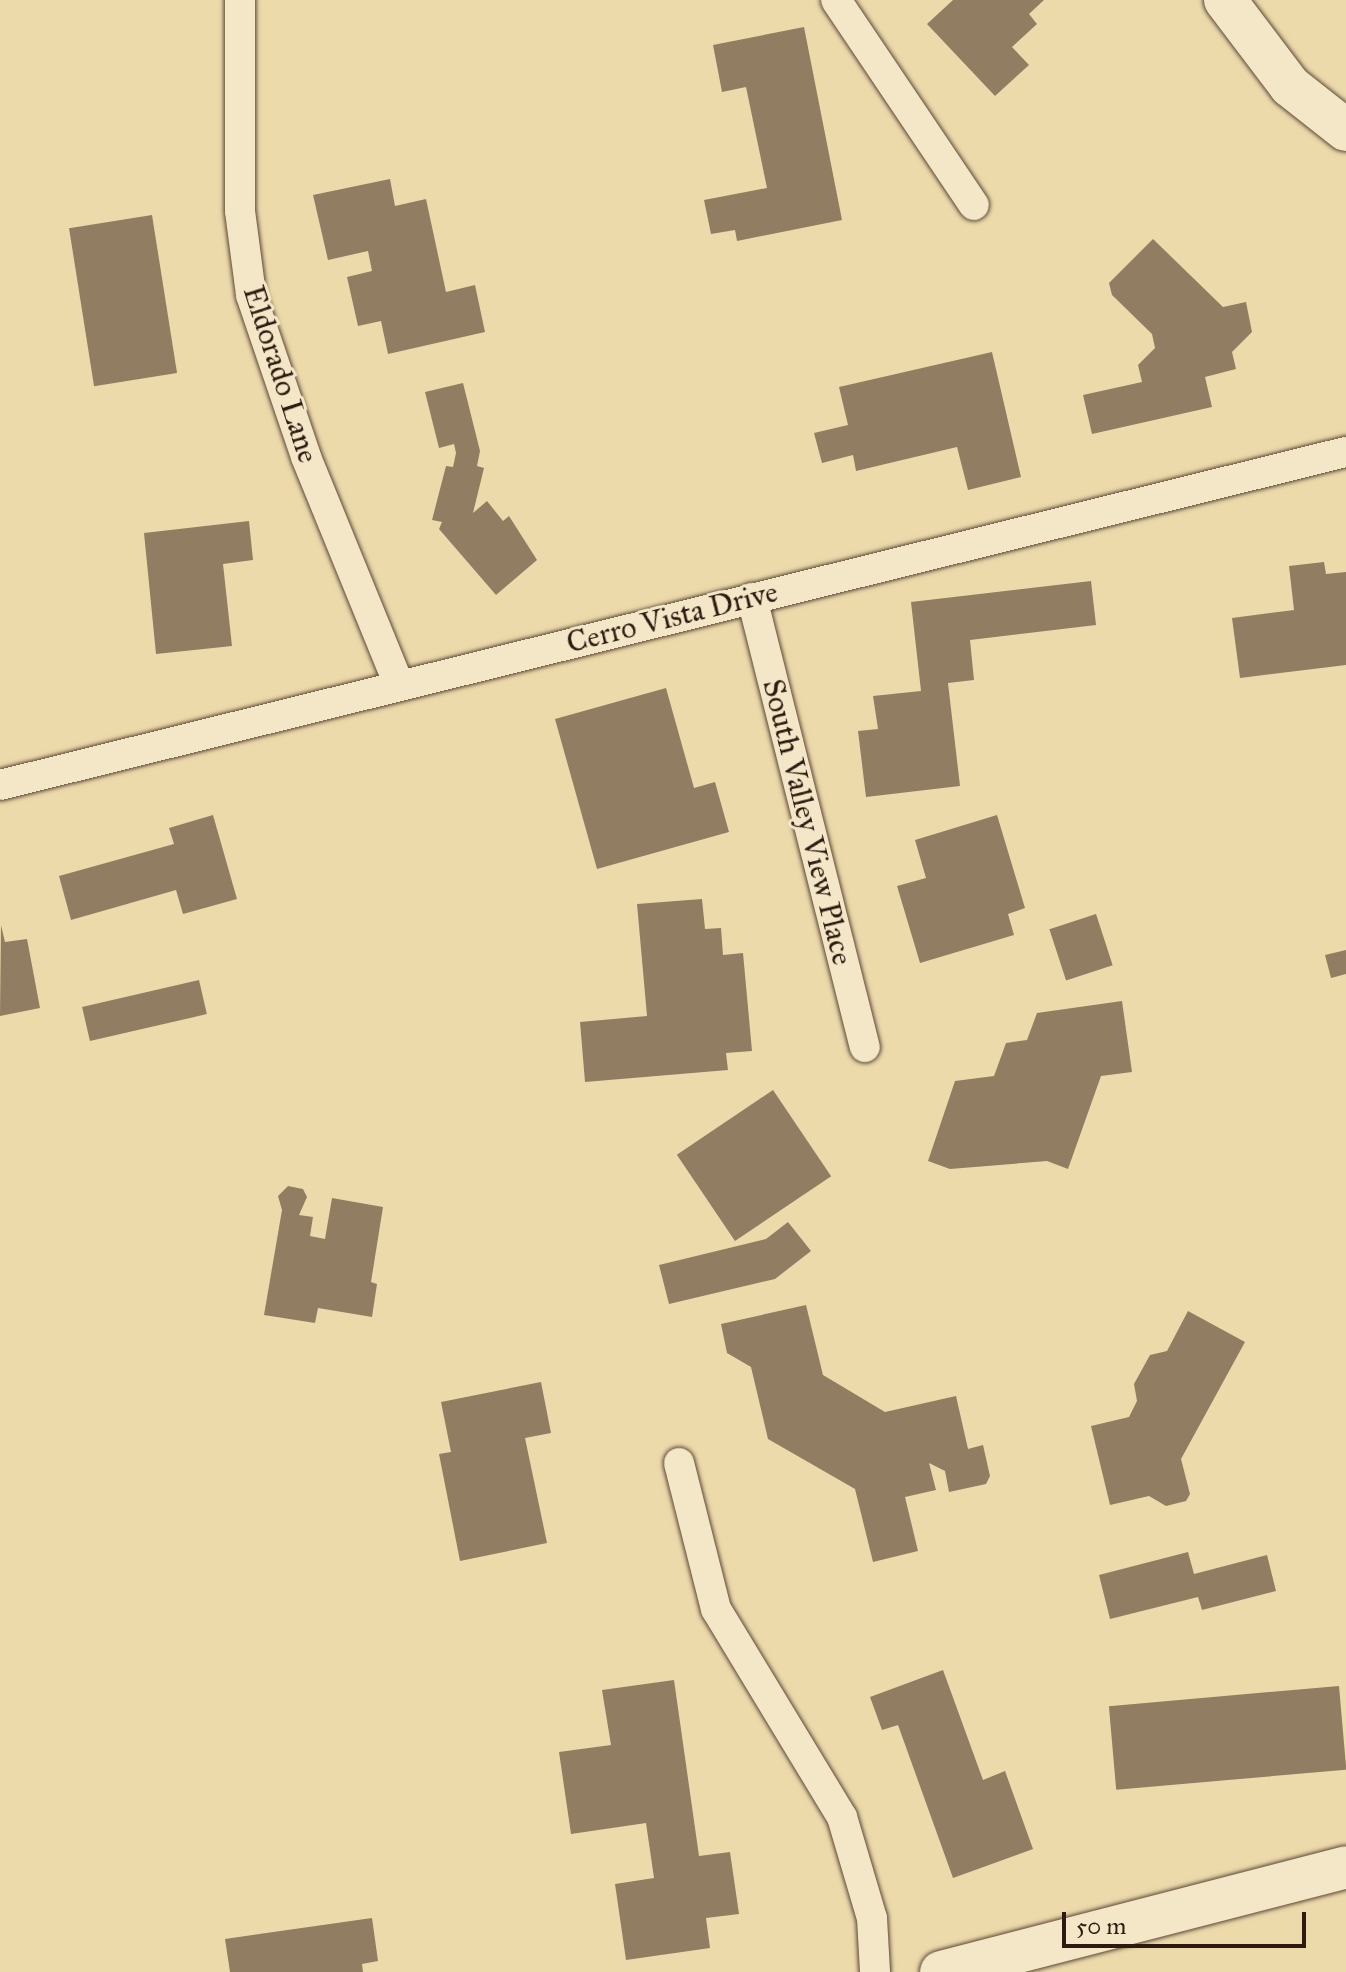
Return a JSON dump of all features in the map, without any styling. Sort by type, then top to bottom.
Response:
[{"type":"street","name":"Eldorado Lane","points":[[240,0],[240,211],[251,295],[306,457],[398,683]]},
{"type":"street","points":[[836,0],[974,205]]},
{"type":"street","points":[[1225,0],[1290,86],[1346,130]]},
{"type":"street","name":"Cerro Vista Drive","points":[[0,785],[398,683],[1346,452]]},
{"type":"street","name":"South Valley View Place","points":[[752,598],[865,1047]]},
{"type":"street","points":[[679,1463],[716,1609],[842,1817],[872,1918],[875,1972]]},
{"type":"street","points":[[941,1972],[1346,1867]]},
{"type":"building","points":[[953,0],[1044,0],[1029,14],[1037,24],[1012,47],[1029,65],[995,96],[927,24]]},
{"type":"building","points":[[804,27],[842,220],[737,241],[735,230],[711,234],[704,200],[767,188],[746,87],[722,92],[713,45]]},
{"type":"building","points":[[390,179],[395,206],[426,199],[446,292],[475,285],[485,332],[388,354],[381,321],[358,326],[347,277],[372,271],[368,251],[328,260],[313,195]]},
{"type":"building","points":[[152,215],[177,373],[94,386],[69,228]]},
{"type":"building","points":[[1153,239],[1223,307],[1246,302],[1252,332],[1232,352],[1236,369],[1205,377],[1212,407],[1092,434],[1083,395],[1142,382],[1138,365],[1155,348],[1152,334],[1112,295],[1109,283]]},
{"type":"building","points":[[992,352],[1021,477],[968,490],[957,447],[856,471],[853,455],[822,463],[814,433],[848,425],[839,387]]},
{"type":"building","points":[[463,383],[480,451],[477,466],[484,468],[473,513],[487,501],[503,521],[509,516],[537,560],[496,595],[439,529],[442,522],[432,520],[446,466],[453,467],[456,453],[454,444],[439,448],[425,392]]},
{"type":"building","points":[[249,521],[253,560],[223,564],[232,646],[156,654],[144,533]]},
{"type":"building","points":[[1324,562],[1326,574],[1346,572],[1346,665],[1240,678],[1232,618],[1294,610],[1289,566]]},
{"type":"building","points":[[1091,581],[1096,625],[970,640],[974,680],[948,683],[960,786],[866,797],[858,731],[878,729],[873,696],[921,691],[911,602]]},
{"type":"building","points":[[666,688],[694,788],[715,782],[729,832],[597,869],[555,719]]},
{"type":"building","points":[[213,815],[237,899],[183,914],[176,890],[71,920],[59,876],[174,844],[169,828]]},
{"type":"building","points":[[997,815],[1025,908],[1008,914],[1014,935],[920,963],[897,886],[926,878],[915,840]]},
{"type":"building","points":[[702,899],[705,929],[721,928],[723,955],[743,953],[752,1051],[726,1053],[728,1070],[585,1082],[580,1022],[647,1016],[637,904]]},
{"type":"building","points":[[1096,914],[1113,965],[1066,980],[1049,929]]},
{"type":"building","points":[[1,925],[5,942],[27,939],[40,1008],[0,1016]]},
{"type":"building","points":[[1346,950],[1346,974],[1331,978],[1325,955]]},
{"type":"building","points":[[199,980],[207,1014],[90,1041],[82,1007]]},
{"type":"building","points":[[1122,1001],[1132,1072],[1101,1076],[1068,1169],[1047,1161],[950,1169],[928,1161],[955,1081],[994,1076],[1006,1043],[1027,1040],[1037,1013]]},
{"type":"building","points":[[773,1090],[831,1176],[735,1241],[677,1155]]},
{"type":"building","points":[[288,1186],[303,1189],[307,1197],[299,1215],[313,1217],[310,1236],[325,1239],[332,1198],[383,1207],[371,1282],[377,1284],[372,1317],[318,1308],[315,1323],[264,1315],[282,1210],[278,1196]]},
{"type":"building","points":[[788,1222],[811,1251],[775,1279],[669,1304],[659,1265],[766,1239]]},
{"type":"building","points":[[806,1305],[823,1375],[885,1412],[956,1396],[968,1449],[983,1445],[990,1476],[986,1484],[949,1492],[945,1471],[929,1463],[936,1490],[905,1497],[918,1551],[873,1562],[855,1489],[768,1439],[751,1367],[727,1353],[721,1324]]},
{"type":"building","points":[[1188,1311],[1245,1342],[1181,1459],[1190,1494],[1186,1501],[1166,1506],[1149,1496],[1110,1505],[1091,1426],[1129,1417],[1137,1401],[1134,1384],[1150,1355],[1167,1351]]},
{"type":"building","points":[[541,1382],[551,1433],[525,1438],[547,1543],[460,1561],[439,1454],[451,1452],[441,1402]]},
{"type":"building","points":[[1188,1552],[1194,1574],[1267,1555],[1276,1591],[1202,1610],[1198,1597],[1110,1619],[1099,1575]]},
{"type":"building","points":[[943,1670],[983,1780],[1005,1771],[1033,1849],[953,1878],[898,1725],[882,1730],[870,1697]]},
{"type":"building","points":[[674,1680],[699,1856],[730,1852],[739,1914],[706,1918],[710,1948],[626,1960],[615,1884],[654,1878],[646,1823],[571,1834],[559,1752],[611,1745],[602,1690]]},
{"type":"building","points":[[1339,1686],[1346,1770],[1116,1790],[1109,1706]]},
{"type":"building","points":[[372,1918],[378,1961],[362,1964],[363,1972],[230,1972],[225,1939]]}]
